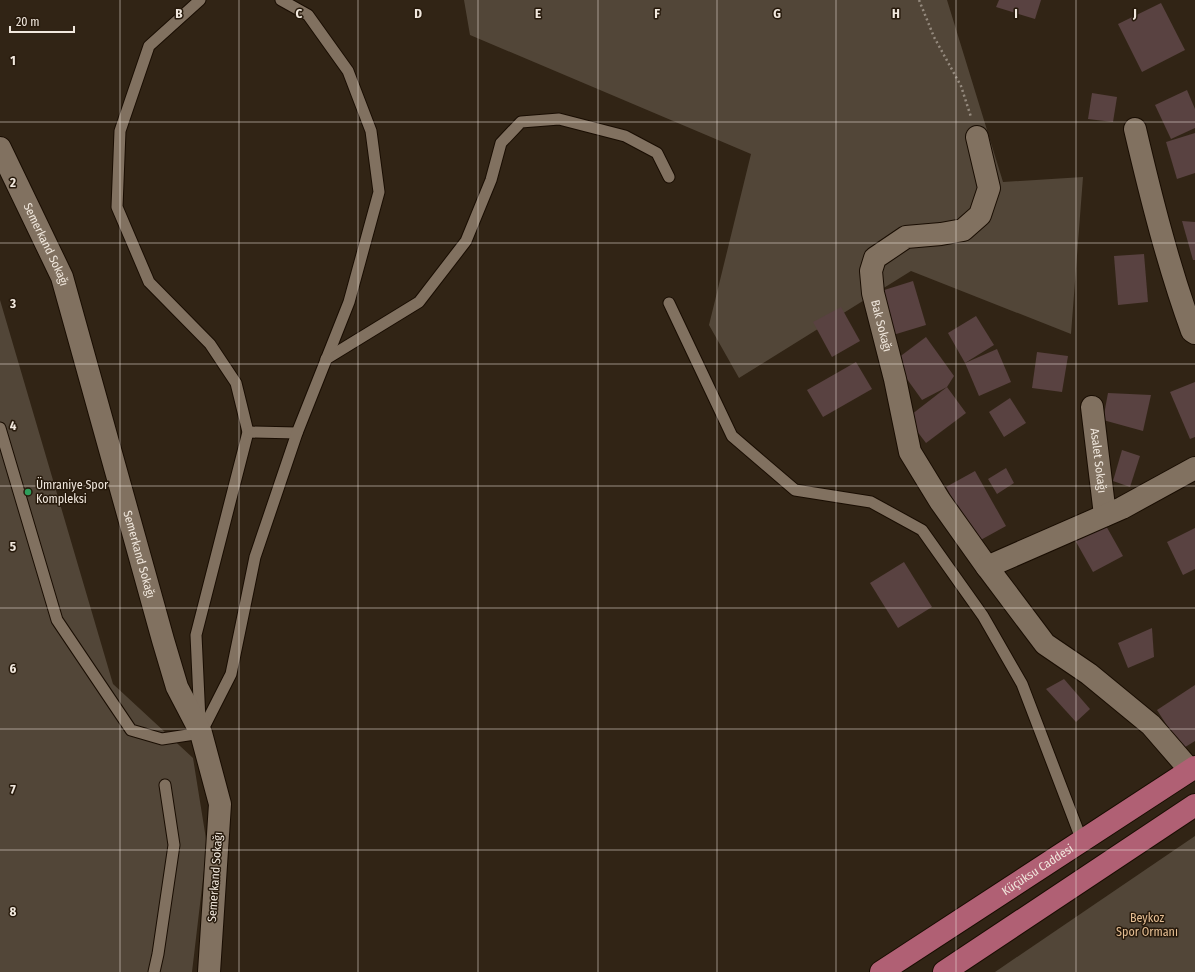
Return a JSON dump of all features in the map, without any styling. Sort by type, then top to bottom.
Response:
[{"type":"main road","name":"Küçüksu Caddesi","points":[[881,972],[1193,769]]},
{"type":"main road","points":[[944,972],[1195,805]]},
{"type":"main road","points":[[1082,841],[1098,869]]},
{"type":"street","points":[[1135,129],[1158,226],[1180,298],[1192,331],[1195,333]]},
{"type":"street","name":"Bak Sokağı","points":[[977,136],[989,188],[980,215],[963,230],[906,237],[875,258],[871,271],[873,293],[895,379],[910,452],[940,501],[1045,644],[1089,674],[1150,725],[1193,769]]},
{"type":"street","name":"Semerkand Sokağı","points":[[0,148],[62,277],[165,647],[177,687],[201,733],[220,804],[209,972]]},
{"type":"street","name":"Asalet Sokağı","points":[[1092,407],[1106,515]]},
{"type":"street","points":[[987,567],[1106,515],[1195,468]]},
{"type":"lane","points":[[200,0],[149,46],[120,131],[117,207],[149,282],[210,344],[236,383],[248,432],[196,635],[201,733]]},
{"type":"lane","points":[[201,733],[231,674],[255,557],[297,433],[349,302],[378,192],[371,131],[348,71],[308,15],[281,0]]},
{"type":"lane","points":[[326,359],[419,302],[466,241],[491,180],[501,143],[521,122],[559,118],[625,136],[657,153],[669,177]]},
{"type":"lane","points":[[669,303],[732,436],[795,490],[871,502],[922,530],[983,616],[1022,684],[1082,841]]},
{"type":"lane","points":[[0,428],[57,620],[131,730],[162,739],[201,733]]},
{"type":"lane","points":[[248,432],[297,433]]},
{"type":"lane","points":[[154,972],[174,845],[165,785]]},
{"type":"path","points":[[919,0],[934,37],[961,86],[977,136]]},
{"type":"green space","points":[[464,0],[947,0],[1003,182],[1083,177],[1071,334],[911,271],[739,378],[709,325],[751,154],[470,35]]},
{"type":"green space","name":"Ümraniye Spor Kompleksi","points":[[0,300],[113,684],[193,758],[207,845],[192,972],[0,972]]},
{"type":"green space","name":"Beykoz Spor Ormanı","points":[[1195,836],[1195,972],[995,972]]},
{"type":"building","points":[[999,0],[1041,0],[1035,19],[996,7]]},
{"type":"building","points":[[1161,3],[1185,50],[1142,72],[1118,24]]},
{"type":"building","points":[[1187,90],[1195,109],[1195,128],[1171,139],[1155,105]]},
{"type":"building","points":[[1092,93],[1117,97],[1113,122],[1088,119]]},
{"type":"building","points":[[1195,133],[1195,173],[1177,179],[1166,142]]},
{"type":"building","points":[[1182,221],[1195,222],[1195,260],[1193,260]]},
{"type":"building","points":[[1144,254],[1148,302],[1118,305],[1114,256]]},
{"type":"building","points":[[913,281],[926,325],[893,335],[881,291]]},
{"type":"building","points":[[841,307],[860,341],[832,357],[813,322]]},
{"type":"building","points":[[976,316],[994,345],[965,363],[948,333]]},
{"type":"building","points":[[926,337],[954,376],[947,387],[922,400],[894,361]]},
{"type":"building","points":[[997,349],[1011,382],[979,396],[965,363]]},
{"type":"building","points":[[1037,352],[1068,356],[1062,392],[1032,388]]},
{"type":"building","points":[[856,362],[872,389],[823,417],[807,390]]},
{"type":"building","points":[[1195,382],[1195,437],[1190,439],[1170,392]]},
{"type":"building","points":[[947,387],[966,413],[926,443],[907,418]]},
{"type":"building","points":[[1108,393],[1151,395],[1143,431],[1103,420]]},
{"type":"building","points":[[1010,398],[1026,423],[1004,437],[989,412]]},
{"type":"building","points":[[1122,450],[1140,456],[1130,487],[1113,481]]},
{"type":"building","points":[[1006,468],[1014,483],[997,494],[988,479]]},
{"type":"building","points":[[975,471],[1006,526],[977,542],[946,487]]},
{"type":"building","points":[[1105,524],[1123,556],[1093,572],[1075,540]]},
{"type":"building","points":[[1195,528],[1195,569],[1183,575],[1167,542]]},
{"type":"building","points":[[904,562],[932,607],[898,628],[870,583]]},
{"type":"building","points":[[1152,628],[1154,657],[1128,668],[1118,643]]},
{"type":"building","points":[[1064,679],[1090,709],[1076,722],[1046,689]]},
{"type":"building","points":[[1195,685],[1195,741],[1182,749],[1157,710]]},
{"type":"place","name":"Ümraniye Spor Kompleksi","points":[[28,492]]}]
